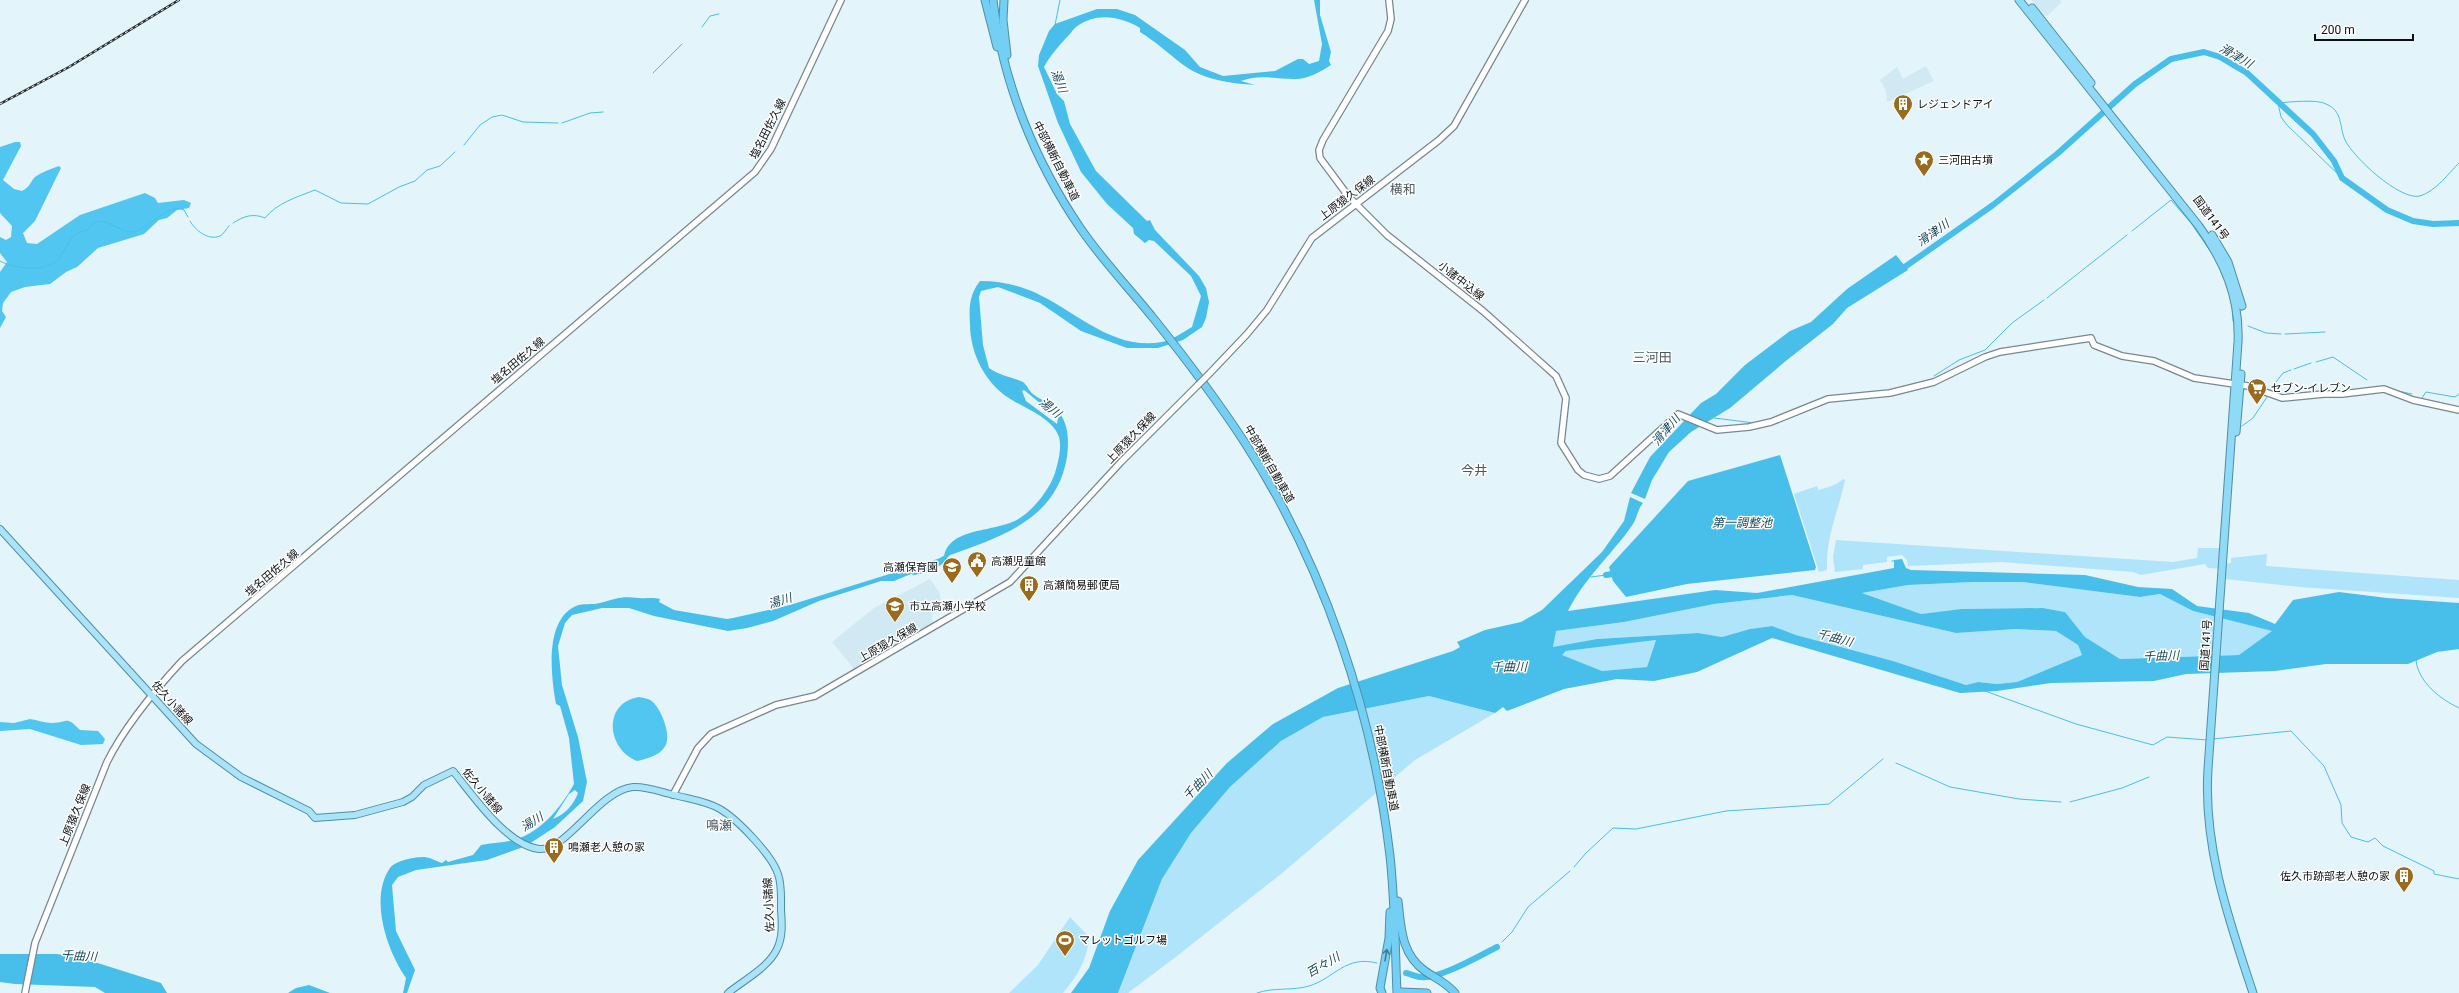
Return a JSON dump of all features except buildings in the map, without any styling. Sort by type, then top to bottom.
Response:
[{"type":"highway","points":[[985,0],[999,55],[1012,94],[1021,113]]},
{"type":"highway","name":"中部横断自動車道","points":[[993,0],[1001,49],[1014,93],[1043,164],[1068,209],[1092,244],[1154,319],[1206,386],[1246,445],[1277,500],[1321,593],[1350,672],[1368,733],[1384,816],[1390,855],[1394,900],[1394,993]]},
{"type":"highway","points":[[1004,0],[1004,40],[1014,93]]},
{"type":"highway","name":"国道141号","points":[[2019,0],[2215,240],[2225,256],[2234,277],[2240,298],[2243,322],[2223,564],[2208,793],[2209,824],[2216,868],[2253,993]]},
{"type":"highway","name":"国道141号","points":[[2025,0],[2097,94]]},
{"type":"highway","name":"国道141号","points":[[2165,179],[2211,242],[2229,279],[2238,319],[2237,384]]},
{"type":"highway","name":"国道141号","points":[[2208,793],[2225,889],[2257,993]]},
{"type":"highway","points":[[1390,855],[1404,943],[1413,960],[1455,993]]},
{"type":"highway","points":[[1382,993],[1380,988],[1390,921],[1390,855]]},
{"type":"highway","points":[[1394,993],[1427,993]]},
{"type":"main road","name":"塩名田佐久線","points":[[153,696],[186,658],[755,172],[771,149],[840,0]]},
{"type":"main road","name":"小諸中込線","points":[[1389,0],[1391,19],[1386,36],[1323,140],[1319,150],[1321,160],[1355,204],[1401,247],[1483,311],[1556,376],[1566,398],[1561,443],[1578,470],[1584,475],[1599,479],[1610,476],[1675,416],[1681,414],[1714,430],[1726,430],[1762,425],[1828,399],[1890,394],[1934,382],[1985,357],[2000,352],[2091,338],[2094,345],[2122,356],[2154,360],[2194,378],[2237,384]]},
{"type":"main road","name":"上原猿久保線","points":[[673,795],[698,748],[711,734],[776,705],[815,696],[1010,582],[1121,462],[1247,334],[1267,310],[1308,242],[1439,140],[1454,126],[1525,0]]},
{"type":"main road","points":[[2237,384],[2282,398],[2384,389],[2413,400],[2459,410]]},
{"type":"main road","name":"佐久小諸線","points":[[0,529],[196,744],[213,758],[246,780],[312,813],[315,818],[362,814],[403,802],[412,797],[424,785],[453,771],[496,823],[515,837],[535,848],[543,849],[556,843],[621,790],[639,787],[702,802],[721,810],[752,838],[778,874],[781,928],[777,949],[768,962],[728,993]]},
{"type":"main road","name":"上原猿久保線","points":[[25,993],[33,950],[107,762],[117,744],[153,696]]},
{"type":"shaded area","points":[[2031,0],[2060,0],[2062,2],[2047,16],[2044,16]]},
{"type":"shaded area","points":[[1926,66],[1934,81],[1887,102],[1886,91],[1880,80],[1897,67],[1903,79]]},
{"type":"shaded area","points":[[15,142],[20,142],[21,146],[3,180],[14,189],[22,191],[38,175],[59,166],[61,168],[35,221],[23,233],[27,243],[37,244],[80,215],[145,193],[155,198],[158,203],[184,200],[191,203],[189,208],[177,210],[167,218],[159,220],[144,234],[98,248],[77,267],[66,272],[50,284],[25,287],[11,292],[3,303],[2,311],[6,317],[0,328],[0,272],[7,262],[0,253],[0,237],[6,240],[11,237],[12,226],[0,213],[0,147]]},
{"type":"shaded area","points":[[1843,479],[1845,480],[1828,546],[1827,570],[1819,572],[1794,494],[1817,486],[1818,490],[1828,487]]},
{"type":"shaded area","points":[[1836,540],[2173,562],[2197,558],[2198,548],[2220,548],[2219,564],[2231,563],[2231,558],[2267,554],[2266,566],[2459,580],[2459,598],[2300,587],[2225,579],[2225,569],[2208,568],[2205,564],[2141,575],[2133,572],[2001,562],[1908,566],[1907,560],[1902,555],[1887,557],[1887,562],[1863,565],[1863,569],[1835,572],[1833,557]]},
{"type":"shaded area","name":"市立高瀬小学校","points":[[930,579],[939,592],[943,610],[932,614],[933,625],[855,670],[832,642],[874,608]]},
{"type":"shaded area","points":[[1973,582],[2023,582],[2140,597],[2160,594],[2193,611],[2273,631],[2239,655],[2120,659],[2085,637],[2065,612],[2043,608],[1961,609],[1921,614],[1862,593],[1908,585]]},
{"type":"shaded area","points":[[1792,595],[1956,633],[2016,629],[2056,631],[2078,645],[2082,655],[2017,682],[1997,684],[1978,682],[1966,685],[1893,661],[1796,635],[1771,626],[1750,629],[1722,637],[1698,633],[1597,639],[1553,648],[1555,631],[1624,622],[1714,604]]},
{"type":"shaded area","points":[[1656,640],[1647,667],[1602,671],[1561,655],[1566,651]]},
{"type":"shaded area","points":[[1429,696],[1495,713],[1415,760],[1281,874],[1177,956],[1128,993],[1118,993],[1162,879],[1191,833],[1230,787],[1281,741],[1323,717]]},
{"type":"shaded area","points":[[639,697],[650,700],[656,706],[663,718],[667,731],[667,738],[664,748],[659,753],[637,761],[627,755],[619,747],[613,727],[614,717],[619,708],[627,701]]},
{"type":"shaded area","points":[[30,719],[49,723],[69,721],[80,730],[98,731],[105,739],[103,744],[81,745],[30,729],[0,731],[0,722],[14,723]]},
{"type":"shaded area","name":"マレットゴルフ場","points":[[1070,917],[1089,937],[1086,953],[1081,967],[1063,993],[1009,993],[1038,965]]},
{"type":"water","name":"湯川","points":[[1314,0],[1320,0],[1320,15],[1331,52],[1329,61],[1331,65],[1318,73],[1298,79],[1261,77],[1241,81],[1255,85],[1226,82],[1199,74],[1182,64],[1140,32],[1140,28],[1116,18],[1108,17],[1092,19],[1075,28],[1054,52],[1044,67],[1057,94],[1064,101],[1070,124],[1096,171],[1147,221],[1150,220],[1155,230],[1199,276],[1206,288],[1209,302],[1206,318],[1202,327],[1183,340],[1158,348],[1127,348],[1081,331],[1040,303],[998,287],[981,291],[979,297],[983,345],[989,368],[1002,375],[1023,382],[1033,394],[1056,409],[1066,425],[1068,451],[1061,478],[1052,496],[1039,511],[1007,532],[988,541],[950,555],[945,560],[894,581],[881,581],[819,601],[773,621],[747,628],[728,631],[654,616],[629,608],[602,608],[572,615],[565,623],[558,646],[562,685],[578,737],[587,782],[583,801],[555,827],[526,846],[487,860],[416,870],[398,877],[392,885],[396,931],[415,970],[407,993],[403,993],[406,978],[399,967],[387,939],[381,909],[381,894],[384,880],[390,868],[401,861],[416,858],[426,857],[442,863],[446,860],[448,862],[473,855],[481,845],[505,842],[529,834],[555,812],[574,784],[569,738],[560,706],[556,704],[552,664],[554,636],[559,623],[566,613],[579,605],[597,604],[628,597],[657,598],[660,599],[659,602],[674,610],[727,619],[733,618],[790,605],[944,557],[948,547],[955,540],[964,535],[1011,523],[1026,514],[1041,498],[1052,479],[1059,455],[1059,437],[1056,431],[1045,420],[1003,394],[994,386],[981,368],[973,346],[970,312],[970,302],[976,286],[980,281],[1002,283],[1029,290],[1051,301],[1096,328],[1127,341],[1144,343],[1162,342],[1174,338],[1192,327],[1201,296],[1191,276],[1154,241],[1149,240],[1145,243],[1134,234],[1133,228],[1107,204],[1081,172],[1058,123],[1038,66],[1039,55],[1049,31],[1055,24],[1097,9],[1117,9],[1135,15],[1185,50],[1200,67],[1223,76],[1275,71],[1298,59],[1303,59],[1309,64],[1319,61],[1322,44]],"holes":[[[1024,390],[1058,418],[1057,424],[1026,401],[1022,391]],[[575,790],[578,793],[571,806],[561,815],[553,819],[569,794]]]},
{"type":"water","points":[[1896,255],[1908,270],[1847,308],[1833,324],[1730,408],[1691,432],[1669,452],[1652,480],[1645,499],[1631,493],[1650,457],[1701,403],[1716,394],[1745,365],[1790,331],[1811,322],[1847,289]]},
{"type":"water","name":"第一調整池","points":[[1780,455],[1816,567],[1815,570],[1687,584],[1626,597],[1613,581],[1609,567],[1688,481]]},
{"type":"water","name":"千曲川","points":[[1630,497],[1643,503],[1633,524],[1589,578],[1568,611],[1715,590],[1757,593],[1894,568],[1894,560],[1902,559],[1906,568],[1911,570],[2085,575],[2138,587],[2172,589],[2197,606],[2249,613],[2275,624],[2293,600],[2339,592],[2387,598],[2459,603],[2459,649],[2437,652],[2408,664],[2326,664],[2275,671],[2186,674],[2154,681],[2051,683],[1997,691],[1960,693],[1772,638],[1697,672],[1654,681],[1617,679],[1564,689],[1507,711],[1503,707],[1495,713],[1429,696],[1323,717],[1281,741],[1230,787],[1191,833],[1162,879],[1118,993],[1071,993],[1089,968],[1110,911],[1138,860],[1227,763],[1273,724],[1338,688],[1453,651],[1460,647],[1457,642],[1485,630],[1521,622],[1542,610],[1602,552],[1624,521]],"holes":[[[1973,582],[2023,582],[2140,597],[2160,594],[2193,611],[2272,631],[2239,655],[2120,659],[2085,637],[2065,612],[2043,608],[1961,609],[1921,614],[1862,593],[1908,585]],[[1792,595],[1956,633],[2016,629],[2056,631],[2078,645],[2082,655],[2017,682],[1997,684],[1978,682],[1966,685],[1893,661],[1796,635],[1772,626],[1750,629],[1722,637],[1698,633],[1597,639],[1553,647],[1556,631],[1624,622],[1714,604]],[[1656,640],[1647,667],[1602,671],[1562,655],[1566,651]]]},
{"type":"water","name":"千曲川","points":[[0,954],[57,954],[85,959],[161,983],[167,993],[105,993],[95,987],[15,984],[0,982]]},
{"type":"water","points":[[309,985],[330,993],[288,993],[296,988]]},
{"type":"waterway","points":[[1055,25],[1060,0]]},
{"type":"waterway","points":[[702,27],[710,16],[719,14]]},
{"type":"waterway","points":[[653,73],[682,44]]},
{"type":"waterway","name":"滑津川","points":[[1899,271],[1993,205],[2057,154],[2135,84],[2171,59],[2204,52],[2220,57],[2247,73],[2313,134],[2334,161],[2342,178],[2387,210],[2413,221],[2433,224],[2459,223]]},
{"type":"waterway","points":[[2342,178],[2287,125],[2281,117],[2278,103],[2303,101],[2322,102],[2331,107],[2340,119],[2345,140],[2357,157],[2390,185],[2411,196],[2426,194],[2441,182],[2459,163]]},
{"type":"waterway","points":[[562,123],[590,113],[603,112]]},
{"type":"waterway","points":[[464,145],[480,125],[492,117],[502,115],[523,122],[558,123]]},
{"type":"waterway","points":[[233,223],[249,216],[261,216],[265,218],[281,204],[315,190],[341,203],[368,204],[399,187],[415,181],[427,170],[440,166],[455,152]]},
{"type":"waterway","points":[[2132,231],[2171,200],[2191,223],[2213,255]]},
{"type":"waterway","points":[[0,261],[13,266],[29,268],[38,268],[52,264],[58,260],[75,235],[89,229],[92,224],[97,222],[107,223],[128,232],[133,232],[145,227],[172,210],[184,210],[188,217]]},
{"type":"waterway","points":[[190,221],[202,234],[211,237],[220,236],[229,226]]},
{"type":"waterway","points":[[2047,298],[2127,235]]},
{"type":"waterway","points":[[1934,376],[1959,360],[1985,350],[2012,323],[2044,300]]},
{"type":"waterway","points":[[2232,306],[2233,321]]},
{"type":"waterway","points":[[2248,326],[2266,333],[2281,334]]},
{"type":"waterway","points":[[2285,334],[2325,332]]},
{"type":"waterway","points":[[2316,362],[2333,357],[2367,380]]},
{"type":"waterway","points":[[2294,369],[2311,363]]},
{"type":"waterway","points":[[2269,391],[2283,373],[2291,370]]},
{"type":"waterway","points":[[2398,391],[2412,394]]},
{"type":"waterway","points":[[2422,398],[2426,392],[2455,397],[2459,394]]},
{"type":"waterway","points":[[2242,426],[2253,418],[2267,397]]},
{"type":"waterway","points":[[1714,418],[1754,423],[1769,420],[1824,398]]},
{"type":"waterway","name":"湯川","points":[[914,572],[931,568],[944,559]]},
{"type":"waterway","name":"第一調整池","points":[[1606,575],[1619,573]]},
{"type":"waterway","points":[[1591,577],[1606,575]]},
{"type":"waterway","points":[[2416,660],[2421,676],[2431,689],[2445,700],[2459,708]]},
{"type":"waterway","points":[[1985,691],[2076,724],[2153,745],[2167,737],[2207,740]]},
{"type":"waterway","points":[[2213,739],[2291,731],[2324,766],[2341,805],[2342,823],[2351,837],[2368,842],[2375,838],[2383,846],[2434,871],[2434,874],[2459,879]]},
{"type":"waterway","points":[[1574,867],[1586,853],[1613,828],[1636,829],[1726,811],[1829,804],[1883,759]]},
{"type":"waterway","points":[[1896,763],[1950,787],[2019,799],[2061,802]]},
{"type":"waterway","points":[[2070,802],[2122,788],[2149,777]]},
{"type":"waterway","points":[[1502,942],[1512,932],[1528,907],[1570,871]]},
{"type":"waterway","name":"百々川","points":[[1406,973],[1417,977],[1438,975],[1497,947]]},
{"type":"waterway","name":"百々川","points":[[1257,993],[1270,990],[1309,986],[1348,965],[1366,961],[1377,963]]},
{"type":"railway","points":[[0,104],[69,67],[179,0]]},
{"type":"place","name":"レジェンドアイ","points":[[1903,121]]},
{"type":"place","name":"三河田古墳","points":[[1924,177]]},
{"type":"place","name":"セブン-イレブン","points":[[2257,405]]},
{"type":"place","name":"高瀬児童館","points":[[977,578]]},
{"type":"place","name":"高瀬保育園","points":[[952,584]]},
{"type":"place","name":"高瀬簡易郵便局","points":[[1029,602]]},
{"type":"place","name":"市立高瀬小学校","points":[[895,623]]},
{"type":"place","name":"鳴瀬老人憩の家","points":[[554,864]]},
{"type":"place","name":"佐久市跡部老人憩の家","points":[[2404,893]]},
{"type":"place","name":"マレットゴルフ場","points":[[1065,957]]},
{"type":"district","name":"横和","points":[[1403,189]]},
{"type":"district","name":"三河田","points":[[1652,357]]},
{"type":"district","name":"今井","points":[[1474,470]]},
{"type":"district","name":"鳴瀬","points":[[719,825]]}]
